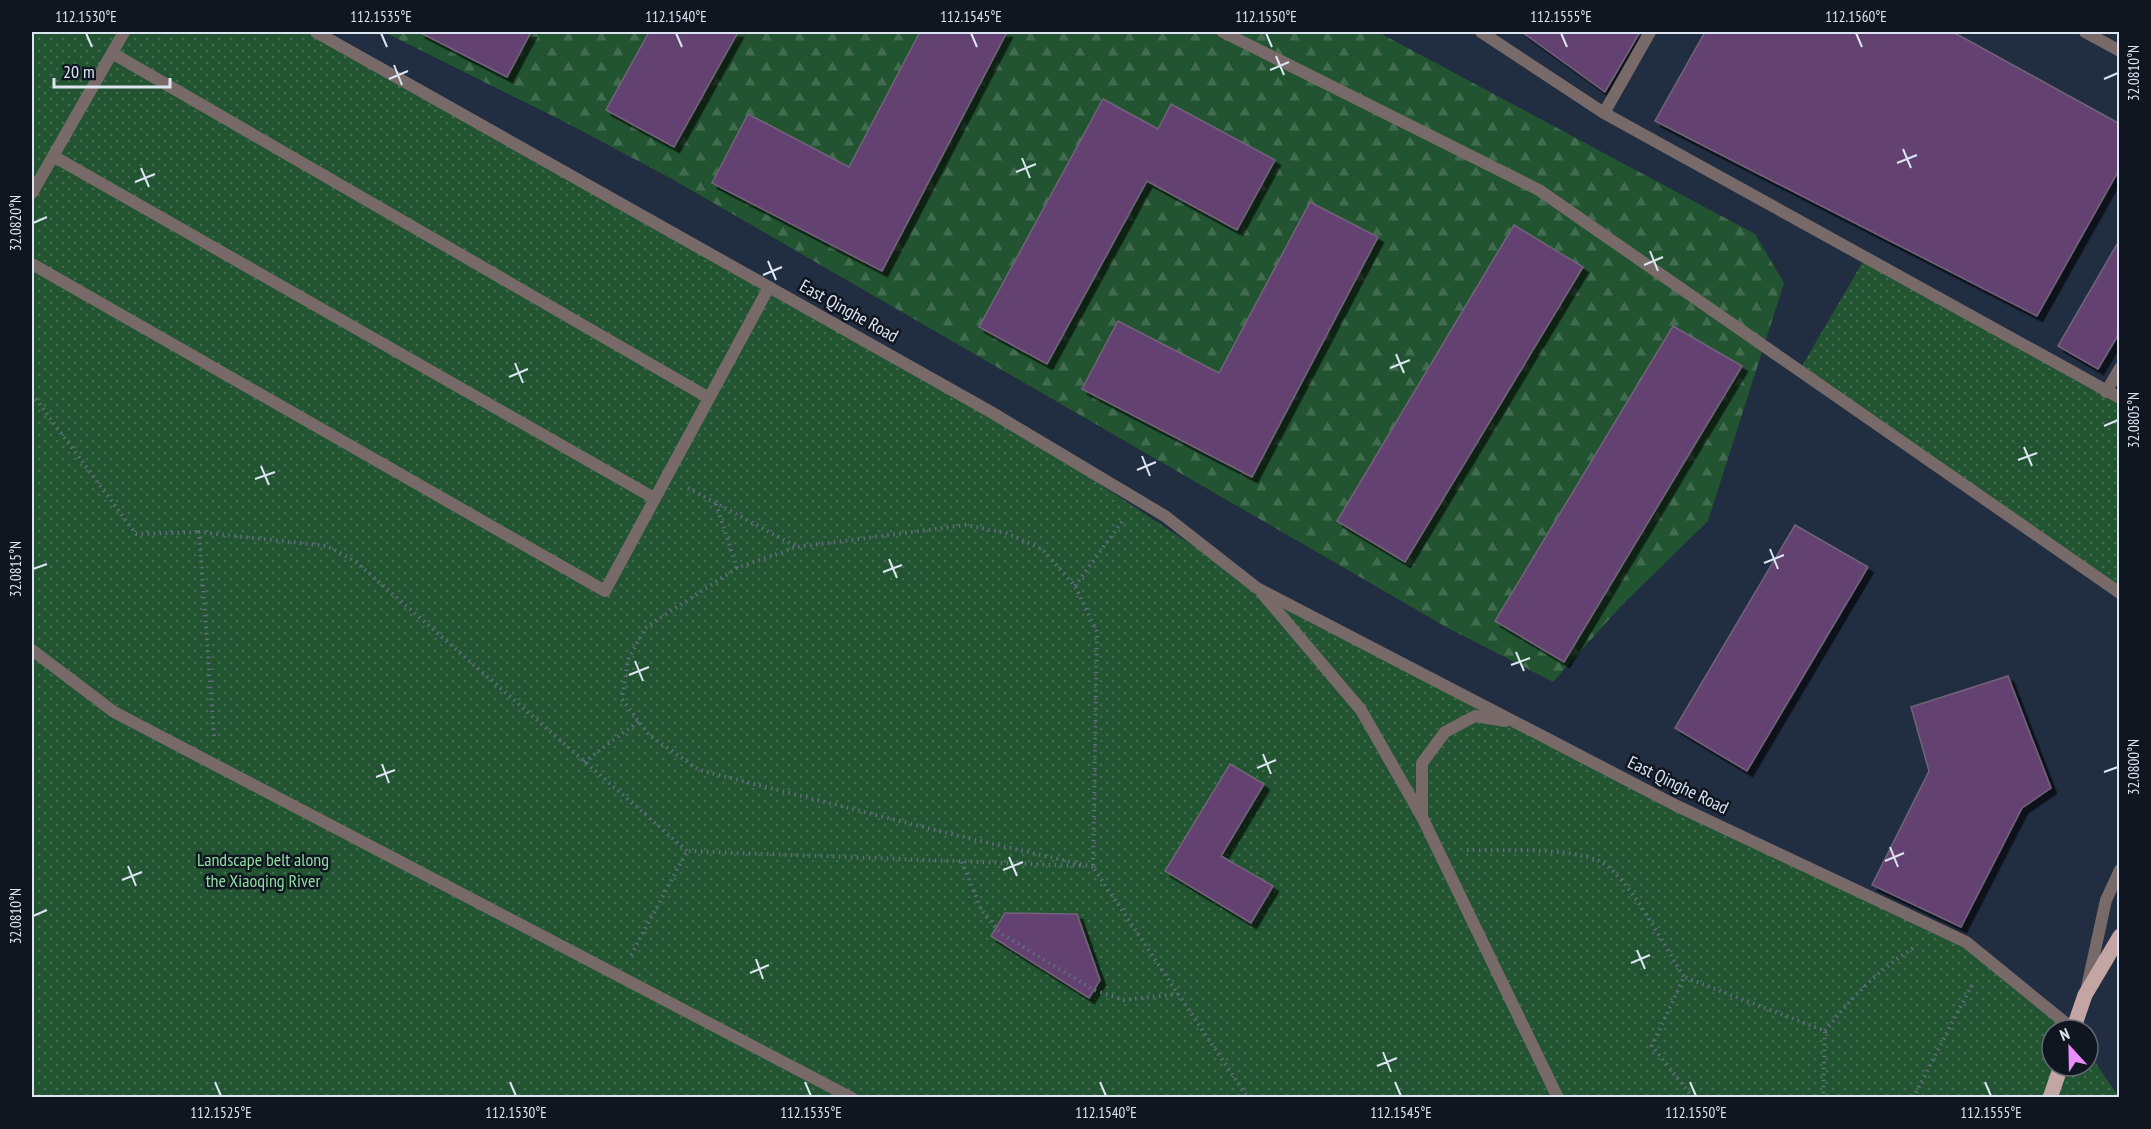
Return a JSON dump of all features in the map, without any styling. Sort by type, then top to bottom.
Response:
[{"type":"main road","points":[[2077,1018],[2085,995],[2120,936]]},
{"type":"main road","points":[[2050,1098],[2057,1078]]},
{"type":"street","points":[[32,193],[124,32]]},
{"type":"street","name":"East Qinghe Road","points":[[316,32],[991,412],[1165,516],[1257,588],[1675,805],[1966,942],[2058,1018]]},
{"type":"street","points":[[1223,32],[1539,190],[2120,593]]},
{"type":"street","points":[[1481,32],[1604,113],[2120,398]]},
{"type":"street","points":[[1604,113],[1650,32]]},
{"type":"street","points":[[2085,32],[2120,51]]},
{"type":"street","points":[[112,53],[709,398]]},
{"type":"street","points":[[53,156],[654,498]]},
{"type":"street","points":[[32,264],[605,591],[769,287]]},
{"type":"street","points":[[2106,392],[2120,368]]},
{"type":"street","name":"East Qinghe Road","points":[[1257,588],[1361,710],[1422,817],[1558,1098]]},
{"type":"street","points":[[32,650],[114,712],[852,1098]]},
{"type":"street","points":[[1422,817],[1422,763],[1445,732],[1475,716],[1515,722]]},
{"type":"street","points":[[2085,995],[2106,900],[2120,870]]},
{"type":"path","points":[[32,394],[136,534],[199,532],[327,546],[356,562],[687,851],[1093,867]]},
{"type":"path","points":[[667,476],[797,547]]},
{"type":"path","points":[[1075,586],[1138,500]]},
{"type":"path","points":[[716,503],[737,568]]},
{"type":"path","points":[[1093,867],[958,836],[699,770],[649,735],[622,699],[628,660],[645,628],[737,568],[797,547],[966,525],[1006,533],[1042,549],[1075,586],[1097,632],[1093,867],[1248,1098]]},
{"type":"path","points":[[199,532],[216,765]]},
{"type":"path","points":[[584,762],[639,721]]},
{"type":"path","points":[[1437,849],[1569,854],[1598,860],[1621,877],[1684,977],[1825,1031]]},
{"type":"path","points":[[619,978],[687,851]]},
{"type":"path","points":[[962,862],[982,911],[1000,933],[1094,990],[1124,1000],[1178,994]]},
{"type":"path","points":[[1824,1098],[1825,1031],[1860,989],[1884,967],[1940,930]]},
{"type":"path","points":[[1912,1098],[1986,958]]},
{"type":"path","points":[[1684,977],[1652,1046],[1693,1098]]},
{"type":"green space","name":"Landscape belt along the Xiaoqing River","points":[[35,32],[316,32],[1042,446],[1257,588],[1675,805],[1966,942],[2059,1018],[2040,1018],[2040,1078],[2100,1078],[2100,1069],[2119,1097],[32,1098],[32,37]]},
{"type":"green space","points":[[384,32],[1378,32],[1755,234],[1784,283],[1708,521],[1620,607],[1553,682],[1448,628],[672,179],[563,121]]},
{"type":"green space","points":[[1865,258],[2119,398],[2119,593],[1799,371]]},
{"type":"building","points":[[419,32],[531,32],[507,77]]},
{"type":"building","points":[[649,32],[738,32],[674,147],[606,110]]},
{"type":"building","points":[[920,32],[1007,32],[882,271],[712,183],[748,114],[849,167]]},
{"type":"building","points":[[1522,32],[1640,32],[1605,92]]},
{"type":"building","points":[[1705,32],[1953,32],[2120,124],[2120,168],[2037,316],[1655,121]]},
{"type":"building","points":[[1103,99],[1158,129],[1171,104],[1275,160],[1237,230],[1147,181],[1047,364],[979,327]]},
{"type":"building","points":[[1310,202],[1378,237],[1252,477],[1082,389],[1118,321],[1219,373]]},
{"type":"building","points":[[1514,225],[1583,267],[1405,562],[1337,521]]},
{"type":"building","points":[[2120,239],[2120,332],[2098,369],[2058,346]]},
{"type":"building","points":[[1673,326],[1742,366],[1564,662],[1495,621]]},
{"type":"building","points":[[1795,525],[1868,567],[1747,771],[1675,728]]},
{"type":"building","points":[[2008,676],[2051,788],[2022,808],[1961,927],[1872,885],[1929,771],[1911,707]]},
{"type":"building","points":[[1230,764],[1264,784],[1221,856],[1273,886],[1251,923],[1165,871]]},
{"type":"building","points":[[1005,913],[1077,914],[1100,980],[1089,998],[991,936]]}]
